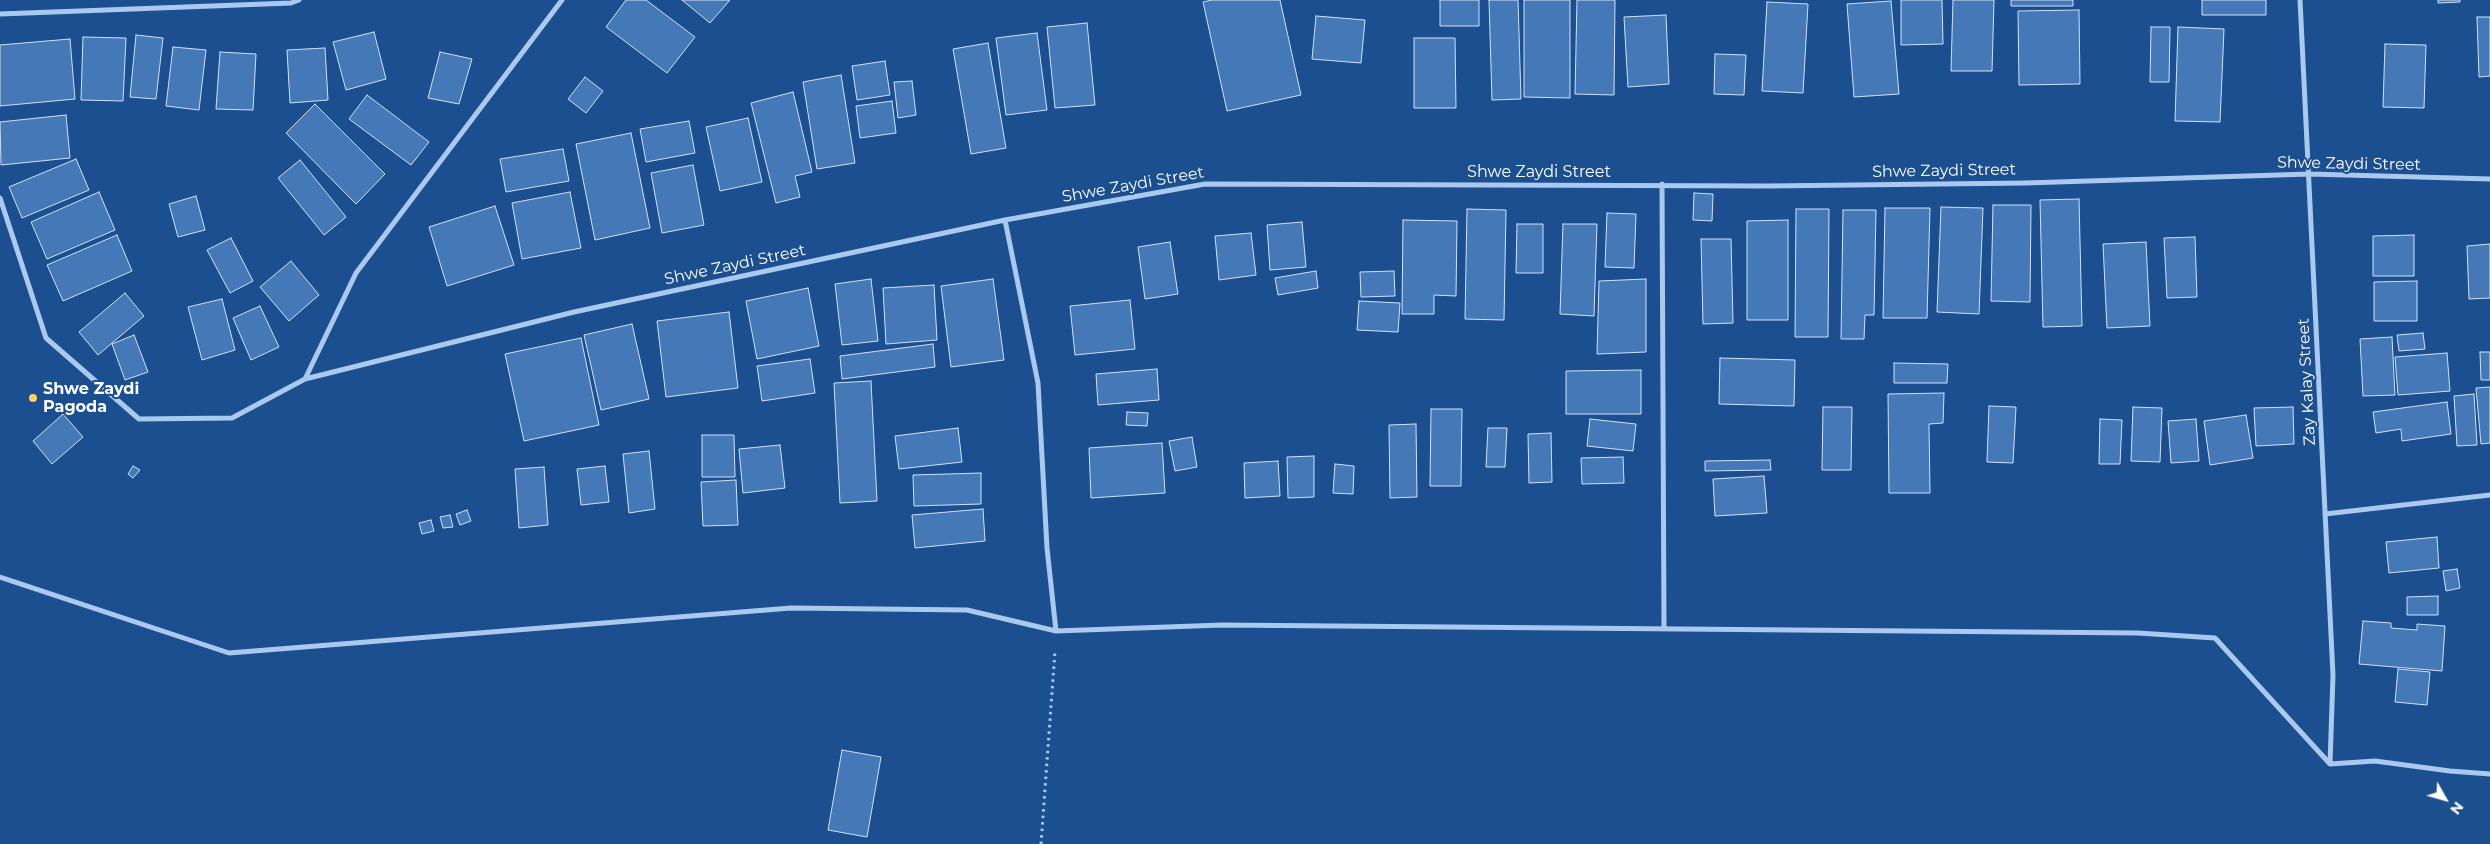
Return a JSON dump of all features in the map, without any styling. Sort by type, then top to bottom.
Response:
[{"type":"street","points":[[0,14],[291,3],[299,0]]},
{"type":"street","points":[[305,379],[356,273],[562,0]]},
{"type":"street","name":"Zay Kalay Street","points":[[2300,0],[2334,676],[2330,764]]},
{"type":"street","name":"Shwe Zaydi Street","points":[[0,198],[46,338],[139,419],[232,418],[305,379],[574,312],[1005,220],[1204,184],[1662,184],[1768,186],[2025,183],[2310,174],[2490,179]]},
{"type":"street","points":[[1662,184],[1664,629]]},
{"type":"street","points":[[1005,220],[1038,383],[1046,548],[1056,631]]},
{"type":"street","points":[[2325,514],[2490,495]]},
{"type":"street","points":[[0,577],[229,654],[791,608],[967,610],[1056,631],[1222,625],[2138,633],[2215,638],[2330,764],[2375,761],[2450,772],[2490,774]]},
{"type":"path","points":[[1041,844],[1056,631]]},
{"type":"building","points":[[626,0],[646,0],[695,37],[667,73],[606,27]]},
{"type":"building","points":[[682,0],[730,0],[710,23]]},
{"type":"building","points":[[1212,0],[1280,0],[1301,95],[1227,111],[1203,2]]},
{"type":"building","points":[[1440,0],[1479,0],[1479,26],[1440,26]]},
{"type":"building","points":[[1489,0],[1518,0],[1521,99],[1492,100]]},
{"type":"building","points":[[1524,0],[1570,0],[1570,98],[1524,97]]},
{"type":"building","points":[[1577,0],[1615,0],[1614,95],[1575,94]]},
{"type":"building","points":[[1901,0],[1942,0],[1943,44],[1901,45]]},
{"type":"building","points":[[1953,0],[1994,0],[1992,71],[1951,71]]},
{"type":"building","points":[[2011,0],[2073,0],[2073,6],[2011,6]]},
{"type":"building","points":[[2202,0],[2266,0],[2266,15],[2202,15]]},
{"type":"building","points":[[2438,0],[2460,0],[2460,2],[2438,3]]},
{"type":"building","points":[[1891,1],[1899,94],[1854,97],[1847,4]]},
{"type":"building","points":[[1767,2],[1808,4],[1803,93],[1762,91]]},
{"type":"building","points":[[2079,10],[2080,84],[2019,85],[2018,11]]},
{"type":"building","points":[[1666,15],[1669,84],[1628,87],[1624,17]]},
{"type":"building","points":[[1316,16],[1365,20],[1361,63],[1312,59]]},
{"type":"building","points":[[2477,17],[2490,17],[2490,76],[2479,77]]},
{"type":"building","points":[[1087,23],[1095,105],[1055,108],[1047,27]]},
{"type":"building","points":[[2151,27],[2170,27],[2169,82],[2150,82]]},
{"type":"building","points":[[2178,27],[2224,29],[2220,122],[2175,121]]},
{"type":"building","points":[[374,32],[386,79],[346,90],[333,42]]},
{"type":"building","points":[[1037,33],[1047,110],[1006,115],[996,38]]},
{"type":"building","points":[[136,35],[163,38],[156,99],[130,97]]},
{"type":"building","points":[[83,37],[126,38],[123,101],[81,100]]},
{"type":"building","points":[[1414,38],[1455,38],[1456,108],[1414,108]]},
{"type":"building","points":[[70,39],[75,99],[0,106],[0,45]]},
{"type":"building","points":[[988,43],[1006,148],[971,154],[953,49]]},
{"type":"building","points":[[2385,44],[2426,45],[2424,108],[2383,107]]},
{"type":"building","points":[[173,47],[206,50],[199,110],[166,106]]},
{"type":"building","points":[[325,48],[328,100],[290,103],[287,50]]},
{"type":"building","points":[[220,52],[256,54],[253,110],[216,109]]},
{"type":"building","points":[[440,52],[472,59],[459,104],[428,98]]},
{"type":"building","points":[[1715,54],[1746,55],[1744,95],[1714,94]]},
{"type":"building","points":[[885,61],[890,95],[857,100],[852,66]]},
{"type":"building","points":[[841,75],[855,163],[817,169],[803,82]]},
{"type":"building","points":[[585,77],[603,91],[586,113],[568,99]]},
{"type":"building","points":[[912,81],[916,115],[898,118],[894,82]]},
{"type":"building","points":[[793,92],[812,172],[795,176],[800,197],[776,203],[751,103]]},
{"type":"building","points":[[367,95],[429,142],[411,165],[349,119]]},
{"type":"building","points":[[892,101],[896,133],[860,138],[856,106]]},
{"type":"building","points":[[315,104],[385,174],[356,204],[286,133]]},
{"type":"building","points":[[66,115],[70,158],[1,165],[0,122]]},
{"type":"building","points":[[748,118],[762,182],[720,191],[706,127]]},
{"type":"building","points":[[689,121],[695,153],[646,162],[640,129]]},
{"type":"building","points":[[631,133],[650,228],[595,240],[576,144]]},
{"type":"building","points":[[563,149],[569,181],[506,192],[500,159]]},
{"type":"building","points":[[76,159],[89,190],[22,218],[9,187]]},
{"type":"building","points":[[300,160],[346,217],[324,235],[278,178]]},
{"type":"building","points":[[693,165],[704,225],[662,233],[651,173]]},
{"type":"building","points":[[99,192],[115,230],[47,259],[31,222]]},
{"type":"building","points":[[570,192],[581,248],[522,259],[512,203]]},
{"type":"building","points":[[1694,193],[1713,194],[1712,221],[1693,220]]},
{"type":"building","points":[[196,196],[205,230],[178,237],[169,204]]},
{"type":"building","points":[[2079,199],[2082,326],[2043,327],[2040,200]]},
{"type":"building","points":[[1993,205],[2031,205],[2030,302],[1991,301]]},
{"type":"building","points":[[495,206],[514,265],[447,286],[429,227]]},
{"type":"building","points":[[1941,207],[1983,208],[1979,314],[1937,312]]},
{"type":"building","points":[[1885,208],[1930,208],[1927,318],[1883,318]]},
{"type":"building","points":[[1467,209],[1506,210],[1504,320],[1465,319]]},
{"type":"building","points":[[1796,209],[1829,209],[1828,337],[1795,337]]},
{"type":"building","points":[[1843,210],[1876,210],[1874,315],[1865,315],[1864,339],[1841,339]]},
{"type":"building","points":[[1607,213],[1636,214],[1634,268],[1605,267]]},
{"type":"building","points":[[1403,220],[1457,221],[1456,296],[1434,295],[1434,314],[1402,314]]},
{"type":"building","points":[[1788,220],[1788,320],[1747,320],[1747,221]]},
{"type":"building","points":[[1302,222],[1306,267],[1270,270],[1267,225]]},
{"type":"building","points":[[1517,224],[1543,224],[1543,273],[1516,273]]},
{"type":"building","points":[[1563,224],[1597,224],[1594,316],[1560,314]]},
{"type":"building","points":[[1251,233],[1256,275],[1219,280],[1215,236]]},
{"type":"building","points":[[117,235],[132,271],[63,301],[47,265]]},
{"type":"building","points":[[2414,235],[2414,276],[2373,276],[2373,236]]},
{"type":"building","points":[[2195,237],[2197,297],[2167,298],[2164,238]]},
{"type":"building","points":[[231,238],[253,281],[230,293],[207,250]]},
{"type":"building","points":[[1701,239],[1731,239],[1733,323],[1703,324]]},
{"type":"building","points":[[1170,242],[1178,294],[1145,299],[1138,247]]},
{"type":"building","points":[[2146,242],[2150,326],[2107,328],[2103,244]]},
{"type":"building","points":[[2490,244],[2490,298],[2469,299],[2467,246]]},
{"type":"building","points":[[291,261],[319,295],[289,321],[260,287]]},
{"type":"building","points":[[1316,271],[1318,288],[1278,295],[1275,278]]},
{"type":"building","points":[[1394,271],[1395,296],[1361,297],[1360,272]]},
{"type":"building","points":[[871,279],[878,341],[842,345],[835,284]]},
{"type":"building","points":[[993,279],[1004,360],[951,367],[941,286]]},
{"type":"building","points":[[1646,279],[1646,352],[1597,354],[1599,281]]},
{"type":"building","points":[[2417,281],[2417,321],[2374,321],[2374,282]]},
{"type":"building","points":[[934,285],[937,340],[886,344],[883,288]]},
{"type":"building","points":[[808,288],[819,346],[757,359],[746,301]]},
{"type":"building","points":[[125,293],[144,316],[98,355],[79,332]]},
{"type":"building","points":[[222,299],[235,350],[202,360],[188,307]]},
{"type":"building","points":[[1130,300],[1135,349],[1075,355],[1070,306]]},
{"type":"building","points":[[1359,301],[1400,303],[1398,332],[1357,330]]},
{"type":"building","points":[[260,306],[279,347],[251,360],[233,318]]},
{"type":"building","points":[[729,312],[738,388],[666,397],[657,321]]},
{"type":"building","points":[[632,324],[649,399],[601,410],[584,335]]},
{"type":"building","points":[[2423,333],[2425,349],[2399,351],[2397,335]]},
{"type":"building","points":[[134,335],[148,372],[125,380],[112,344]]},
{"type":"building","points":[[2392,337],[2395,395],[2363,396],[2360,339]]},
{"type":"building","points":[[581,338],[599,425],[524,441],[505,354]]},
{"type":"building","points":[[933,344],[935,367],[842,379],[840,356]]},
{"type":"building","points":[[2480,352],[2490,352],[2490,380],[2481,380]]},
{"type":"building","points":[[2447,353],[2450,391],[2398,395],[2395,357]]},
{"type":"building","points":[[1720,358],[1795,360],[1794,406],[1719,404]]},
{"type":"building","points":[[810,359],[815,393],[762,401],[757,366]]},
{"type":"building","points":[[1894,363],[1948,364],[1947,383],[1894,383]]},
{"type":"building","points":[[1157,369],[1159,400],[1098,405],[1096,374]]},
{"type":"building","points":[[1641,370],[1641,414],[1566,414],[1566,371]]},
{"type":"building","points":[[871,381],[877,501],[840,503],[834,383]]},
{"type":"building","points":[[2490,387],[2490,443],[2481,444],[2476,388]]},
{"type":"building","points":[[1944,393],[1943,423],[1929,424],[1930,493],[1889,493],[1888,394]]},
{"type":"building","points":[[2474,394],[2477,445],[2457,446],[2454,396]]},
{"type":"building","points":[[2447,402],[2451,434],[2402,441],[2401,429],[2376,433],[2373,412]]},
{"type":"building","points":[[1989,406],[2016,407],[2013,463],[1987,462]]},
{"type":"building","points":[[1823,407],[1852,407],[1851,470],[1822,470]]},
{"type":"building","points":[[2133,407],[2162,408],[2160,462],[2131,461]]},
{"type":"building","points":[[2293,407],[2294,444],[2256,446],[2254,408]]},
{"type":"building","points":[[1431,409],[1462,409],[1461,486],[1430,486]]},
{"type":"building","points":[[1127,412],[1148,413],[1147,426],[1126,425]]},
{"type":"building","points":[[63,414],[83,437],[52,464],[33,441]]},
{"type":"building","points":[[2246,415],[2253,458],[2210,465],[2204,421]]},
{"type":"building","points":[[1590,419],[1636,424],[1633,451],[1587,446]]},
{"type":"building","points":[[2100,419],[2122,420],[2120,464],[2099,464]]},
{"type":"building","points":[[2196,419],[2199,461],[2171,463],[2168,421]]},
{"type":"building","points":[[1416,424],[1417,497],[1390,498],[1389,425]]},
{"type":"building","points":[[958,428],[962,462],[899,469],[895,436]]},
{"type":"building","points":[[1488,428],[1507,428],[1505,467],[1486,467]]},
{"type":"building","points":[[1551,433],[1552,482],[1529,483],[1528,434]]},
{"type":"building","points":[[702,435],[734,435],[735,477],[702,477]]},
{"type":"building","points":[[1192,437],[1197,467],[1175,471],[1169,441]]},
{"type":"building","points":[[1162,443],[1165,493],[1091,498],[1089,448]]},
{"type":"building","points":[[780,445],[785,488],[743,493],[739,449]]},
{"type":"building","points":[[649,451],[655,509],[629,513],[623,454]]},
{"type":"building","points":[[1314,456],[1314,497],[1288,498],[1287,457]]},
{"type":"building","points":[[1623,457],[1624,483],[1582,484],[1581,458]]},
{"type":"building","points":[[1770,460],[1771,470],[1705,471],[1705,461]]},
{"type":"building","points":[[1278,461],[1280,496],[1245,498],[1244,463]]},
{"type":"building","points":[[1335,464],[1354,466],[1353,494],[1333,493]]},
{"type":"building","points":[[133,466],[140,470],[133,478],[128,474]]},
{"type":"building","points":[[605,466],[609,502],[581,505],[577,469]]},
{"type":"building","points":[[544,467],[548,525],[519,528],[515,469]]},
{"type":"building","points":[[981,473],[981,504],[914,506],[913,475]]},
{"type":"building","points":[[1764,476],[1767,513],[1715,516],[1713,479]]},
{"type":"building","points":[[736,480],[738,525],[703,526],[701,482]]},
{"type":"building","points":[[983,509],[985,541],[915,548],[912,515]]},
{"type":"building","points":[[467,510],[471,521],[460,525],[456,514]]},
{"type":"building","points":[[450,515],[453,527],[443,528],[440,517]]},
{"type":"building","points":[[431,520],[434,531],[422,534],[419,523]]},
{"type":"building","points":[[2437,537],[2439,568],[2389,573],[2386,542]]},
{"type":"building","points":[[2457,569],[2460,588],[2446,591],[2443,571]]},
{"type":"building","points":[[2438,596],[2438,615],[2407,615],[2407,597]]},
{"type":"building","points":[[2363,621],[2391,623],[2391,628],[2417,630],[2417,624],[2445,626],[2442,671],[2359,664]]},
{"type":"building","points":[[2398,669],[2430,672],[2427,705],[2395,702]]},
{"type":"building","points":[[842,750],[881,757],[867,837],[828,830]]},
{"type":"place","name":"Shwe Zaydi Pagoda","points":[[33,398]]}]
